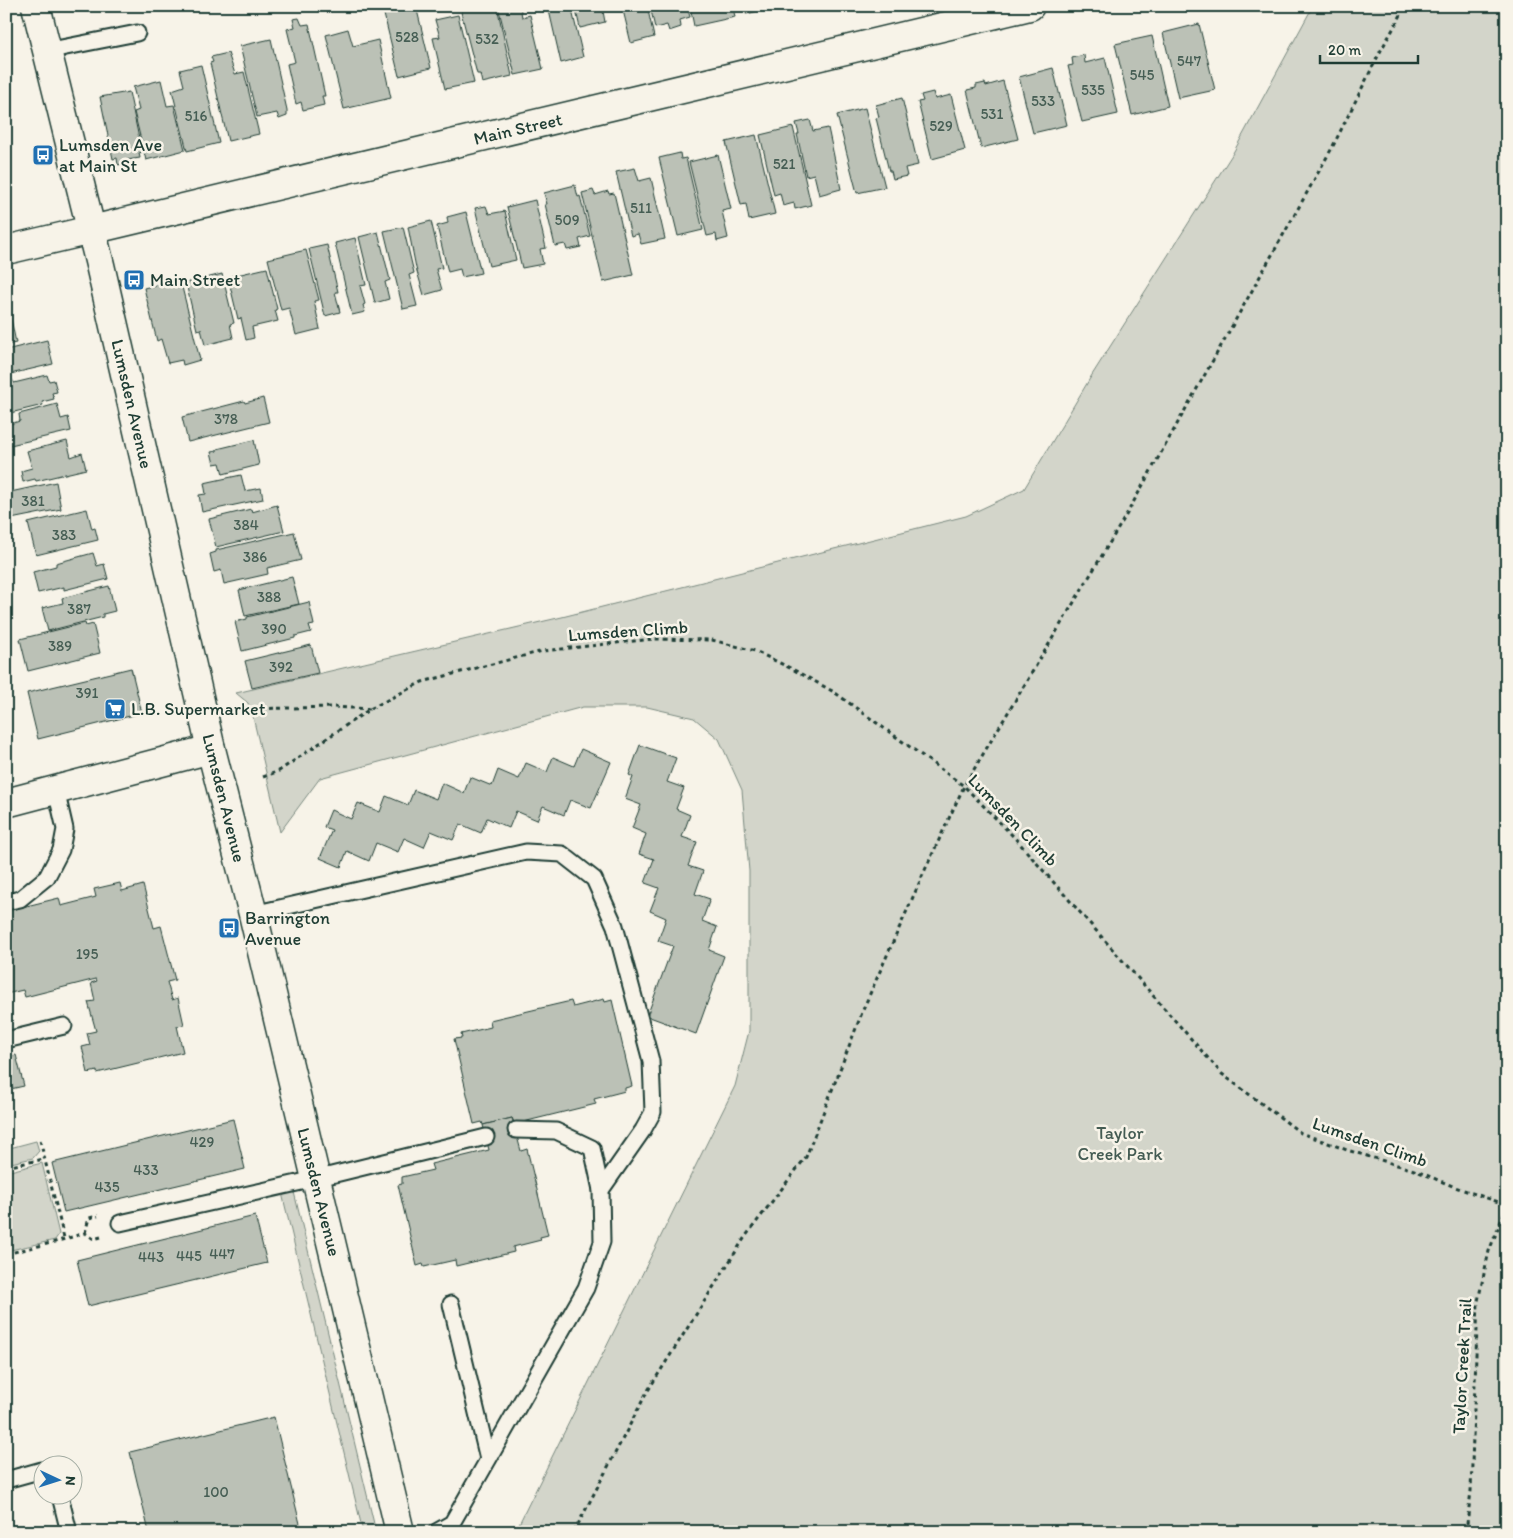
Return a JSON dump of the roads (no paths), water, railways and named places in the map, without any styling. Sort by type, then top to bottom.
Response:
[{"type":"street","name":"Lumsden Avenue","points":[[36,6],[91,230],[211,749],[254,914],[315,1179],[400,1532]]},
{"type":"street","name":"Main Street","points":[[6,250],[1030,6]]},
{"type":"street","points":[[6,803],[211,749]]},
{"type":"lane","points":[[46,51],[137,33]]},
{"type":"lane","points":[[6,902],[20,899],[47,877],[62,850],[65,829],[56,790]]},
{"type":"lane","points":[[254,914],[526,852],[562,854],[594,879],[615,926],[651,1061],[653,1112],[643,1130],[600,1190]]},
{"type":"lane","points":[[6,1040],[64,1026]]},
{"type":"lane","points":[[436,1532],[452,1523],[586,1288],[602,1242],[600,1190],[592,1148],[556,1131],[516,1130]]},
{"type":"lane","points":[[120,1223],[315,1179],[486,1137]]},
{"type":"lane","points":[[451,1304],[488,1459]]},
{"type":"lane","points":[[6,1480],[32,1473]]},
{"type":"lane","points":[[62,1506],[69,1532]]},
{"type":"place","name":"Lumsden Ave at Main St","points":[[43,155]]},
{"type":"place","name":"Main Street","points":[[134,280]]},
{"type":"place","name":"L.B. Supermarket","points":[[115,709]]},
{"type":"place","name":"Barrington Avenue","points":[[229,928]]},
{"type":"park label","name":"Taylor Creek Park","points":[[1120,1143]]}]
